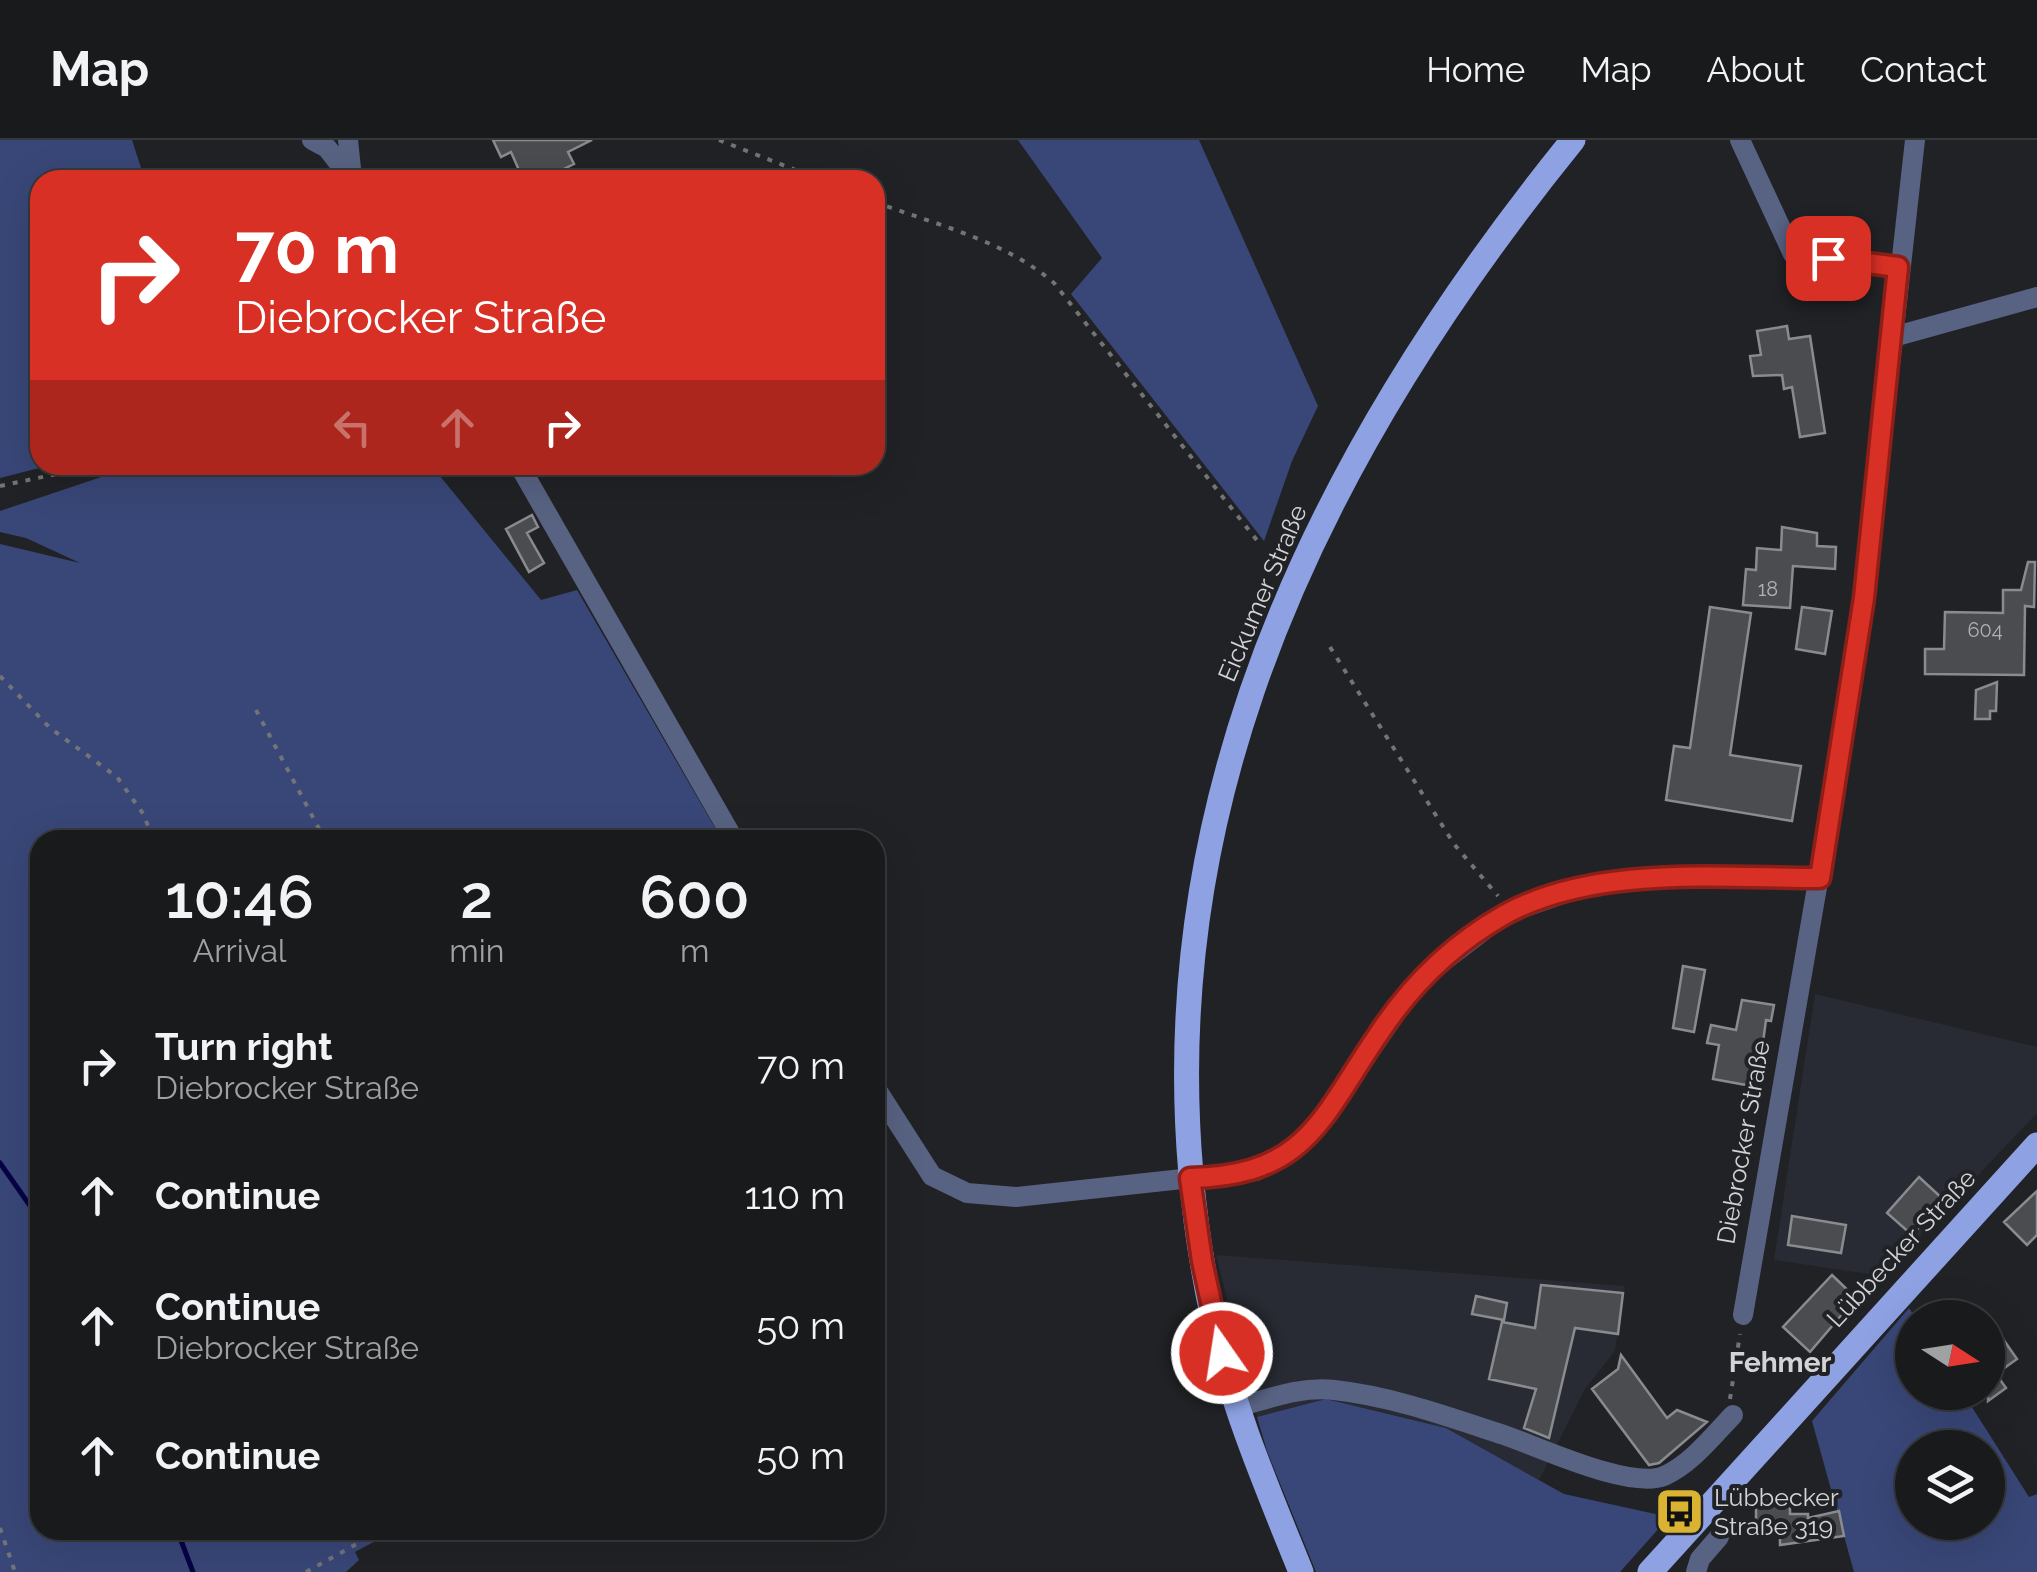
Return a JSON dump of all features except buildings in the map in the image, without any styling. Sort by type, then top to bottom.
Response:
[{"type":"main road","name":"Eickumer Straße","points":[[1190,1178],[1185,1020],[1200,886],[1239,726],[1273,632],[1321,526],[1412,366],[1573,140]]},
{"type":"main road","name":"Lübbecker Straße","points":[[1650,1572],[2037,1145]]},
{"type":"main road","points":[[1190,1178],[1215,1326],[1237,1407],[1301,1570]]},
{"type":"street","points":[[312,140],[327,148],[344,170]]},
{"type":"street","points":[[348,140],[351,170]]},
{"type":"street","points":[[1740,140],[1793,254],[1898,267]]},
{"type":"street","name":"Diebrocker Straße","points":[[1744,1315],[1810,878],[1864,598],[1915,140]]},
{"type":"street","points":[[1893,337],[2037,296]]},
{"type":"street","points":[[525,475],[728,830]]},
{"type":"street","points":[[885,1103],[932,1176],[967,1193],[1016,1196],[1256,1171],[1292,1151],[1317,1128],[1419,980],[1501,918],[1574,890],[1618,881],[1810,878]]},
{"type":"street","points":[[1237,1407],[1308,1389],[1335,1390],[1422,1410],[1590,1467],[1644,1477],[1662,1477],[1688,1460],[1732,1416]]},
{"type":"street","points":[[1696,1572],[1700,1559],[1719,1537]]},
{"type":"path","points":[[719,140],[796,170]]},
{"type":"path","points":[[885,206],[1006,252],[1039,269],[1054,282],[1258,543]]},
{"type":"path","points":[[0,486],[52,475]]},
{"type":"path","points":[[1330,647],[1454,844],[1498,896],[1501,918]]},
{"type":"path","points":[[0,676],[50,728],[117,777],[149,830]]},
{"type":"path","points":[[256,710],[320,830]]},
{"type":"path","points":[[1732,1416],[1730,1395],[1744,1315]]},
{"type":"path","points":[[0,1528],[15,1572]]},
{"type":"path","points":[[306,1572],[364,1540]]},
{"type":"shaded area","points":[[0,140],[132,140],[142,170],[30,170],[30,470],[0,478]]},
{"type":"shaded area","points":[[1018,140],[1199,140],[1318,406],[1292,461],[1264,541],[1071,294],[1102,258]]},
{"type":"shaded area","points":[[107,475],[439,475],[541,600],[577,590],[716,830],[30,830],[30,1540],[377,1540],[355,1552],[359,1560],[346,1572],[0,1572],[0,544],[80,563],[26,538],[0,532],[0,511]]},
{"type":"shaded area","points":[[1815,994],[2037,1047],[2037,1113],[1882,1276],[1774,1260]]},
{"type":"shaded area","points":[[1216,1255],[1625,1286],[1615,1351],[1585,1389],[1539,1480],[1446,1428],[1326,1399],[1257,1417]]},
{"type":"shaded area","points":[[1895,1324],[1895,1410],[1974,1410],[1986,1430],[1895,1430],[1895,1540],[2005,1540],[2005,1459],[2029,1497],[2037,1494],[2037,1572],[1854,1572],[1812,1421]]},
{"type":"shaded area","points":[[1326,1399],[1446,1428],[1564,1494],[1669,1517],[1620,1572],[1316,1572],[1257,1417]]},
{"type":"waterway","points":[[0,1163],[30,1206]]},
{"type":"waterway","points":[[181,1540],[193,1572]]},
{"type":"place","name":"Lübbecker Straße 319","points":[[1679,1511]]},
{"type":"district","name":"Fehmer","points":[[1780,1362]]},
{"type":"route","points":[[1222,1353],[1202,1261],[1190,1178],[1256,1171],[1292,1151],[1317,1128],[1419,980],[1460,945],[1505,914],[1574,890],[1618,881],[1820,878],[1864,598],[1898,267],[1828,258]]}]
